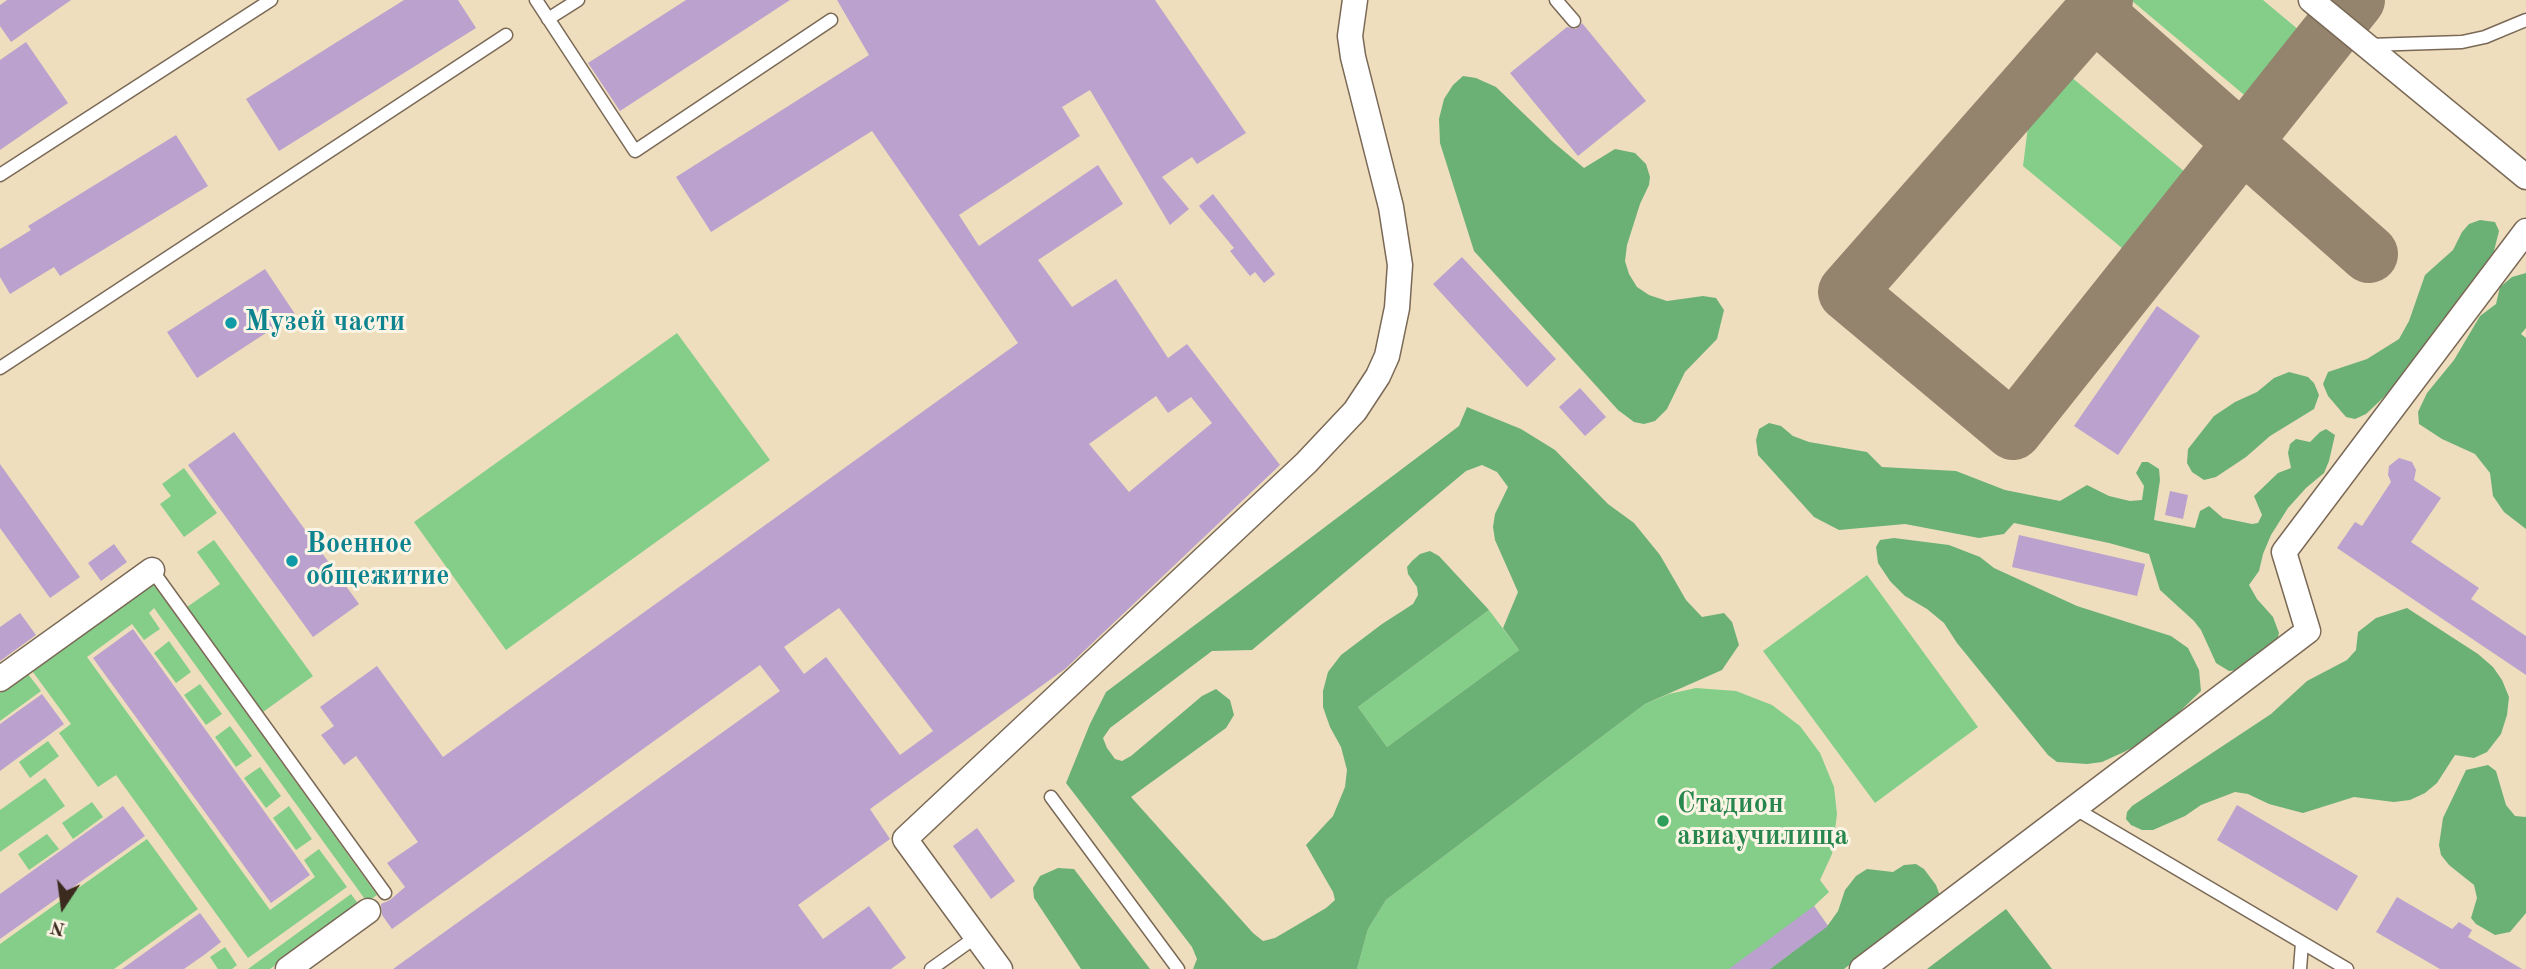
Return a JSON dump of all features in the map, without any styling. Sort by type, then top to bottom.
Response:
[{"type":"street","points":[[1000,969],[905,839],[1306,463],[1355,411],[1378,376],[1387,356],[1397,308],[1400,265],[1391,207],[1353,57],[1350,36],[1355,0]]},
{"type":"street","points":[[2311,0],[2526,177]]},
{"type":"street","points":[[1862,969],[2308,631],[2284,552],[2526,230]]},
{"type":"street","points":[[0,679],[152,570]]},
{"type":"street","points":[[288,969],[368,911]]},
{"type":"lane","points":[[0,175],[271,0]]},
{"type":"lane","points":[[536,0],[635,151],[831,20]]},
{"type":"lane","points":[[548,19],[578,0]]},
{"type":"lane","points":[[1556,0],[1574,21]]},
{"type":"lane","points":[[2365,45],[2462,42],[2485,37],[2526,20]]},
{"type":"lane","points":[[0,368],[506,35]]},
{"type":"lane","points":[[152,570],[385,893]]},
{"type":"lane","points":[[1051,797],[1178,969]]},
{"type":"lane","points":[[2074,808],[2347,969]]},
{"type":"lane","points":[[931,969],[976,937]]},
{"type":"lane","points":[[2300,969],[2302,943]]},
{"type":"green space","points":[[2131,0],[2263,0],[2306,36],[2255,104]]},
{"type":"green space","points":[[2058,66],[2197,182],[2134,258],[2023,166],[2032,95]]},
{"type":"green space","points":[[1463,76],[1476,78],[1496,87],[1584,168],[1615,149],[1635,153],[1646,164],[1650,177],[1649,185],[1627,245],[1625,261],[1629,274],[1637,287],[1649,295],[1667,301],[1703,296],[1716,298],[1724,310],[1717,339],[1685,372],[1667,409],[1655,421],[1644,424],[1634,422],[1618,410],[1474,251],[1440,143],[1439,119],[1444,99]]},
{"type":"green space","points":[[2480,220],[2495,222],[2499,231],[2493,255],[2462,299],[2443,319],[2414,361],[2385,396],[2366,414],[2355,419],[2346,417],[2328,396],[2323,384],[2328,372],[2367,359],[2399,339],[2409,321],[2425,275],[2453,250],[2469,224]]},
{"type":"green space","points":[[2526,273],[2526,328],[2521,334],[2526,338],[2526,529],[2504,512],[2493,496],[2490,473],[2475,454],[2442,439],[2419,424],[2418,412],[2427,393],[2454,360],[2480,316],[2496,304],[2500,287],[2512,277]]},
{"type":"green space","points":[[677,333],[770,460],[506,650],[414,522]]},
{"type":"green space","points":[[2289,372],[2308,377],[2314,383],[2319,395],[2314,409],[2270,436],[2246,457],[2216,477],[2204,480],[2192,472],[2187,463],[2188,449],[2214,416],[2257,392],[2274,378]]},
{"type":"green space","points":[[1467,407],[1521,429],[1555,450],[1608,504],[1634,523],[1660,555],[1686,600],[1702,617],[1724,613],[1732,622],[1739,645],[1722,670],[1645,704],[1386,900],[1368,929],[1357,969],[1193,969],[1197,959],[1192,947],[1066,783],[1090,724],[1106,692],[1459,426]],"holes":[[[1482,465],[1497,472],[1508,487],[1495,514],[1495,540],[1518,592],[1503,628],[1519,650],[1387,747],[1358,707],[1489,610],[1439,556],[1430,551],[1420,554],[1412,561],[1407,567],[1408,574],[1417,587],[1418,595],[1413,604],[1341,655],[1328,672],[1323,691],[1323,707],[1341,747],[1347,770],[1345,787],[1333,816],[1306,845],[1335,900],[1275,938],[1263,941],[1131,797],[1226,728],[1234,715],[1230,700],[1216,689],[1202,696],[1122,761],[1115,759],[1103,738],[1110,728],[1212,651],[1252,650],[1466,471]]]},
{"type":"green space","points":[[1769,423],[1781,426],[1793,436],[1809,442],[1867,452],[1882,467],[1956,471],[2005,490],[2060,501],[2087,485],[2109,496],[2130,501],[2142,500],[2144,486],[2136,473],[2142,462],[2148,462],[2159,469],[2154,520],[2195,528],[2200,511],[2209,506],[2223,518],[2258,523],[2262,515],[2254,496],[2278,473],[2291,468],[2288,453],[2290,444],[2296,439],[2310,442],[2326,429],[2335,435],[2324,473],[2288,508],[2271,535],[2259,571],[2249,585],[2273,617],[2279,633],[2276,645],[2240,670],[2229,671],[2216,663],[2194,621],[2160,590],[2149,554],[2014,523],[2004,534],[1979,538],[1905,524],[1839,530],[1814,517],[1758,455],[1756,440],[1759,429]]},
{"type":"green space","points":[[184,468],[217,513],[184,537],[160,504],[171,496],[162,484]]},
{"type":"green space","points":[[1894,538],[1949,545],[1980,557],[1994,568],[2077,606],[2171,636],[2188,648],[2199,670],[2201,691],[2145,741],[2124,752],[2102,762],[2057,762],[2048,755],[1957,643],[1944,623],[1905,596],[1890,581],[1878,563],[1876,547],[1880,540]]},
{"type":"green space","points":[[214,540],[313,676],[263,712],[187,607],[220,584],[197,552]]},
{"type":"green space","points":[[1867,575],[1978,727],[1875,803],[1763,651]]},
{"type":"green space","points":[[151,581],[377,895],[367,902],[154,608],[149,613],[160,629],[144,640],[132,624],[87,657],[270,910],[315,877],[304,860],[319,849],[347,887],[248,958],[116,775],[98,787],[59,733],[71,724],[30,668]]},
{"type":"green space","points":[[2407,608],[2478,654],[2493,667],[2502,680],[2509,697],[2507,715],[2501,734],[2487,752],[2474,758],[2455,755],[2437,783],[2410,800],[2394,802],[2354,797],[2303,813],[2235,792],[2201,805],[2185,816],[2153,830],[2142,830],[2131,825],[2126,819],[2132,806],[2271,714],[2307,681],[2347,660],[2356,650],[2358,632],[2376,618]]},
{"type":"green space","points":[[1489,610],[1519,650],[1387,747],[1358,707]]},
{"type":"green space","points":[[169,641],[191,672],[176,683],[154,653]]},
{"type":"green space","points":[[28,674],[41,691],[0,721],[0,693]]},
{"type":"green space","points":[[200,684],[222,714],[206,725],[184,695]]},
{"type":"green space","name":"Стадион авиаучилища","points":[[1696,688],[1736,691],[1772,705],[1800,726],[1820,753],[1834,787],[1837,814],[1832,854],[1820,880],[1829,892],[1814,906],[1828,926],[1770,969],[1357,969],[1368,929],[1386,900],[1645,704],[1669,694]]},
{"type":"green space","points":[[230,726],[252,756],[236,767],[215,737]]},
{"type":"green space","points":[[48,741],[59,756],[30,778],[19,762]]},
{"type":"green space","points":[[2488,765],[2496,771],[2506,805],[2515,816],[2526,817],[2526,913],[2510,932],[2495,935],[2471,918],[2477,898],[2474,885],[2449,865],[2441,855],[2439,845],[2443,818],[2466,770]]},
{"type":"green space","points":[[260,767],[281,796],[266,808],[244,778]]},
{"type":"green space","points":[[45,778],[65,806],[0,852],[0,810]]},
{"type":"green space","points":[[92,802],[103,817],[73,839],[62,823]]},
{"type":"green space","points":[[289,806],[312,839],[296,850],[273,818]]},
{"type":"green space","points":[[47,834],[59,849],[29,870],[18,854]]},
{"type":"green space","points":[[147,839],[198,909],[114,969],[0,969],[0,944]]},
{"type":"green space","points":[[1916,864],[1924,869],[1936,885],[1940,896],[1844,969],[1770,969],[1828,925],[1838,911],[1845,890],[1856,876],[1867,869],[1893,872],[1904,865]]},
{"type":"green space","points":[[1058,868],[1074,869],[1150,969],[1081,969],[1034,898],[1033,888],[1040,876]]},
{"type":"green space","points":[[351,894],[359,905],[270,969],[248,969]]},
{"type":"green space","points":[[2006,909],[2052,969],[1927,969]]},
{"type":"green space","points":[[225,947],[237,965],[232,969],[218,969],[210,957]]},
{"type":"building","points":[[7,0],[71,0],[11,42],[0,26],[0,5]]},
{"type":"building","points":[[404,0],[458,0],[476,28],[279,151],[246,99]]},
{"type":"building","points":[[686,0],[790,0],[620,111],[588,63]]},
{"type":"building","points":[[837,0],[1155,0],[1246,133],[1197,164],[1192,157],[1162,177],[1189,209],[1170,225],[1090,90],[1062,107],[1080,136],[959,215],[979,246],[1098,165],[1123,204],[1038,260],[1072,307],[1116,279],[1168,358],[1187,344],[1280,465],[1065,669],[870,809],[890,839],[798,905],[823,939],[869,906],[906,958],[891,969],[393,969],[780,691],[760,665],[392,929],[382,915],[381,904],[405,887],[387,863],[418,842],[356,756],[344,765],[321,735],[334,726],[320,707],[377,666],[443,757],[1018,343],[872,131],[711,232],[676,177],[869,55]],"holes":[[[1156,396],[1168,413],[1191,397],[1212,423],[1129,492],[1089,444]],[[839,608],[933,731],[900,755],[826,657],[804,674],[784,647]]]},
{"type":"building","points":[[1582,23],[1646,101],[1578,156],[1510,73],[1567,27],[1576,29]]},
{"type":"building","points":[[26,42],[68,103],[0,150],[0,60]]},
{"type":"building","points":[[176,135],[208,186],[60,276],[54,267],[10,294],[0,277],[0,249],[31,230],[28,226]]},
{"type":"building","points":[[1213,194],[1275,274],[1264,283],[1255,272],[1250,276],[1230,251],[1234,248],[1199,206]]},
{"type":"building","points":[[1462,257],[1556,359],[1527,387],[1433,284]]},
{"type":"building","name":"Музей части","points":[[265,269],[295,314],[197,378],[167,332]]},
{"type":"building","points":[[2157,306],[2200,336],[2118,455],[2074,426]]},
{"type":"building","points":[[1580,388],[1606,417],[1585,436],[1559,407]]},
{"type":"building","name":"Военное общежитие","points":[[234,432],[359,604],[313,637],[188,465]]},
{"type":"building","points":[[2399,458],[2412,462],[2416,470],[2414,480],[2441,498],[2411,542],[2479,588],[2471,599],[2526,636],[2526,675],[2337,548],[2355,522],[2362,526],[2391,482],[2388,475],[2389,466]]},
{"type":"building","points":[[0,464],[80,577],[50,598],[0,528]]},
{"type":"building","points":[[2170,491],[2188,495],[2183,519],[2165,515]]},
{"type":"building","points":[[2019,535],[2145,564],[2137,596],[2012,567]]},
{"type":"building","points":[[114,544],[127,562],[101,581],[88,563]]},
{"type":"building","points":[[20,613],[36,635],[0,661],[0,627]]},
{"type":"building","points":[[133,629],[310,875],[271,903],[93,658]]},
{"type":"building","points":[[42,694],[64,724],[0,771],[0,724]]},
{"type":"building","points":[[2237,805],[2358,876],[2337,911],[2217,840]]},
{"type":"building","points":[[123,806],[145,836],[0,939],[0,894]]},
{"type":"building","points":[[977,828],[1015,881],[991,899],[953,846]]},
{"type":"building","points":[[2397,897],[2452,929],[2459,922],[2472,930],[2468,937],[2522,969],[2440,969],[2376,932]]},
{"type":"building","points":[[1814,906],[1828,926],[1770,969],[1729,969]]},
{"type":"building","points":[[200,913],[221,942],[204,955],[184,969],[122,969]]},
{"type":"taxiway","points":[[2104,0],[1847,292],[2013,431],[2356,0]]},
{"type":"taxiway","points":[[2094,11],[2369,254]]},
{"type":"place","name":"Музей части","points":[[231,323]]},
{"type":"place","name":"Военное общежитие","points":[[292,561]]},
{"type":"place","name":"Стадион авиаучилища","points":[[1663,821]]}]
